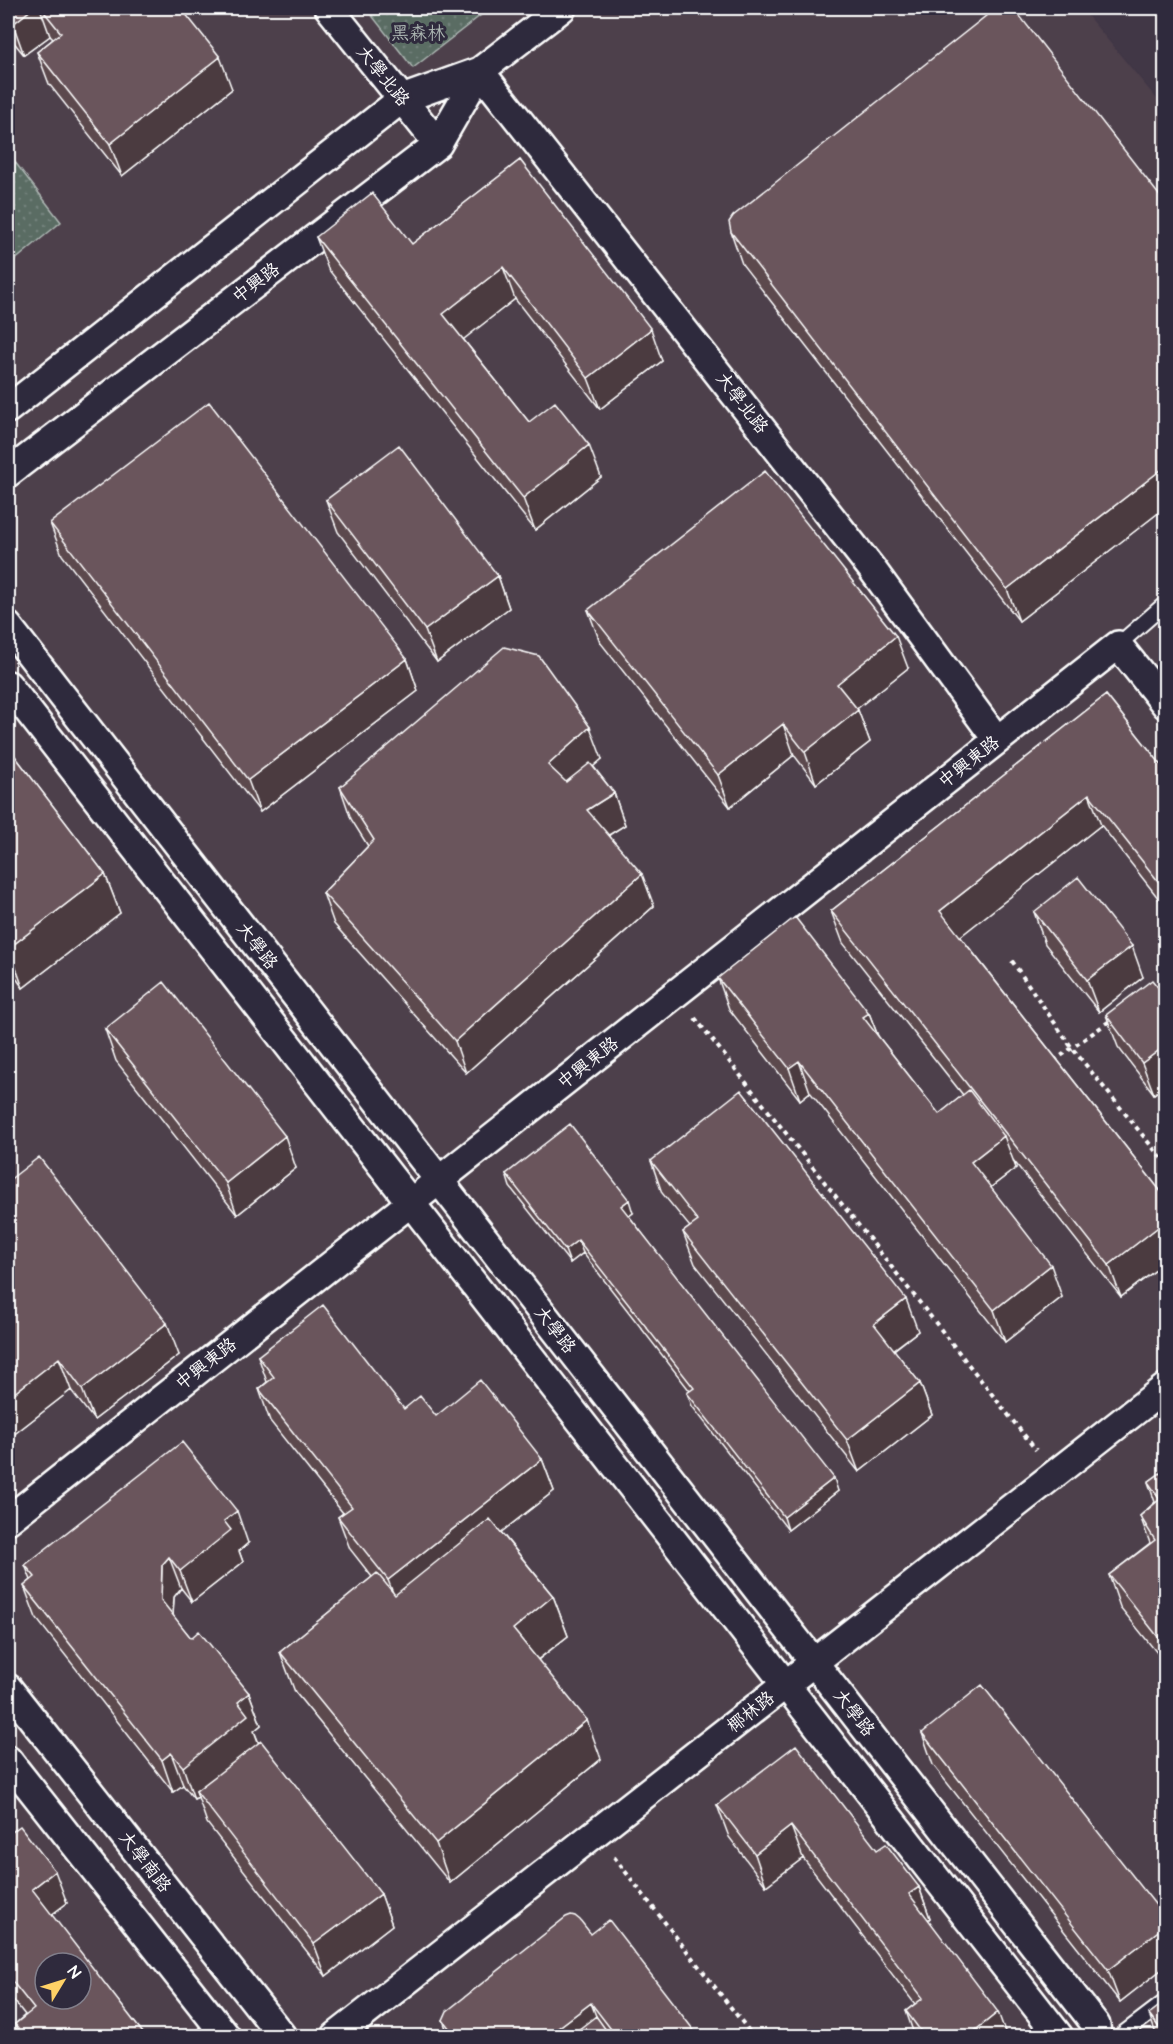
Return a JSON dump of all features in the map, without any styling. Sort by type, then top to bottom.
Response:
[{"type":"street","name":"大學北路","points":[[329,8],[438,144]]},
{"type":"street","name":"中興路","points":[[8,409],[402,99],[480,70],[562,8]]},
{"type":"street","name":"大學北路","points":[[480,70],[872,569],[997,740]]},
{"type":"street","name":"中興路","points":[[8,473],[438,144],[480,70]]},
{"type":"street","name":"大學路","points":[[8,626],[1096,2025],[1097,2037]]},
{"type":"street","name":"中興東路","points":[[8,1520],[1118,645]]},
{"type":"street","points":[[1118,645],[1166,705]]},
{"type":"street","name":"大學路","points":[[8,685],[1059,2037]]},
{"type":"street","name":"椰林路","points":[[336,2037],[1166,1387]]},
{"type":"street","name":"大學南路","points":[[8,1688],[282,2037]]},
{"type":"street","points":[[8,1760],[226,2037]]},
{"type":"lane","name":"中興東路","points":[[1118,645],[1166,603]]},
{"type":"lane","points":[[1120,2037],[1166,2001]]},
{"type":"path","points":[[1012,961],[1072,1048],[1166,1164]]},
{"type":"path","points":[[1147,994],[1166,981]]},
{"type":"path","points":[[676,994],[1054,1474]]},
{"type":"path","points":[[1048,1066],[1119,1015]]},
{"type":"path","points":[[596,1833],[753,2037]]},
{"type":"shaded area","points":[[8,8],[1081,8],[1166,110],[1165,2036],[8,2036]]},
{"type":"green space","name":"黑森林","points":[[366,8],[490,8],[413,68]]},
{"type":"green space","points":[[8,153],[61,222],[8,266]]},
{"type":"building","points":[[8,8],[33,8],[13,24],[8,17]]},
{"type":"building","points":[[41,8],[181,8],[220,57],[110,144],[37,52],[61,33]]},
{"type":"building","points":[[996,8],[1010,8],[1016,11],[1166,204],[1166,466],[1007,589],[731,232],[729,222],[733,216]]},
{"type":"building","points":[[520,160],[651,329],[588,378],[503,267],[443,314],[529,422],[555,402],[589,445],[523,498],[316,237],[372,193],[412,244]]},
{"type":"building","points":[[209,402],[407,659],[248,780],[50,523]]},
{"type":"building","points":[[399,445],[498,576],[425,630],[326,500]]},
{"type":"building","points":[[765,471],[896,636],[837,684],[858,710],[805,752],[783,724],[718,775],[588,610]]},
{"type":"building","points":[[504,647],[539,656],[590,727],[548,765],[566,782],[590,763],[614,793],[587,810],[642,874],[455,1041],[323,893],[374,840],[340,787]]},
{"type":"building","points":[[1106,695],[1166,771],[1166,891],[1089,794],[940,911],[1166,1198],[1166,1221],[1109,1265],[831,911]]},
{"type":"building","points":[[8,747],[105,874],[9,948],[8,946]]},
{"type":"building","points":[[1078,877],[1132,946],[1087,980],[1034,912]]},
{"type":"building","points":[[795,917],[869,1013],[863,1017],[939,1114],[969,1090],[1004,1136],[971,1162],[1051,1265],[994,1310],[799,1061],[789,1068],[718,978]]},
{"type":"building","points":[[1152,980],[1166,997],[1166,1045],[1142,1063],[1106,1015]]},
{"type":"building","points":[[164,982],[285,1136],[226,1183],[105,1029]]},
{"type":"building","points":[[741,1090],[906,1299],[874,1324],[920,1383],[847,1440],[683,1232],[698,1221],[651,1161]]},
{"type":"building","points":[[570,1124],[629,1200],[621,1206],[834,1478],[784,1517],[687,1393],[694,1388],[578,1240],[565,1250],[506,1174]]},
{"type":"building","points":[[39,1157],[167,1323],[82,1389],[59,1358],[8,1398],[8,1181]]},
{"type":"building","points":[[323,1305],[404,1409],[420,1396],[436,1416],[480,1380],[542,1459],[388,1580],[338,1517],[352,1507],[259,1389],[274,1377],[258,1356]]},
{"type":"building","points":[[182,1442],[237,1511],[224,1521],[231,1530],[180,1571],[169,1557],[162,1565],[161,1600],[191,1638],[199,1631],[249,1693],[238,1702],[248,1715],[183,1767],[171,1753],[162,1760],[24,1586],[35,1577],[25,1565]]},
{"type":"building","points":[[1166,1469],[1166,1647],[1109,1575],[1155,1540],[1140,1516],[1160,1499],[1148,1482]]},
{"type":"building","points":[[490,1519],[553,1596],[513,1629],[587,1720],[436,1843],[280,1652],[377,1573],[395,1595]]},
{"type":"building","points":[[982,1685],[1166,1918],[1166,1925],[1108,1970],[922,1733]]},
{"type":"building","points":[[261,1741],[381,1894],[314,1944],[196,1791]]},
{"type":"building","points":[[796,1745],[877,1850],[886,1844],[919,1887],[909,1894],[998,2012],[967,2037],[925,2037],[906,2011],[923,1998],[791,1826],[755,1854],[717,1805]]},
{"type":"building","points":[[20,1826],[55,1871],[32,1889],[80,1951],[33,1951],[33,2008],[8,1976],[8,1835]]},
{"type":"building","points":[[571,1915],[580,1920],[591,1934],[609,1920],[699,2037],[617,2037],[591,2003],[546,2037],[456,2037],[443,2020],[447,2011]]},
{"type":"building","points":[[93,1968],[146,2037],[25,2037],[15,2024],[33,2010],[93,2011]]},
{"type":"building","points":[[1166,2001],[1166,2036],[1149,2014]]},
{"type":"building","points":[[596,2016],[611,2037],[569,2037]]}]
